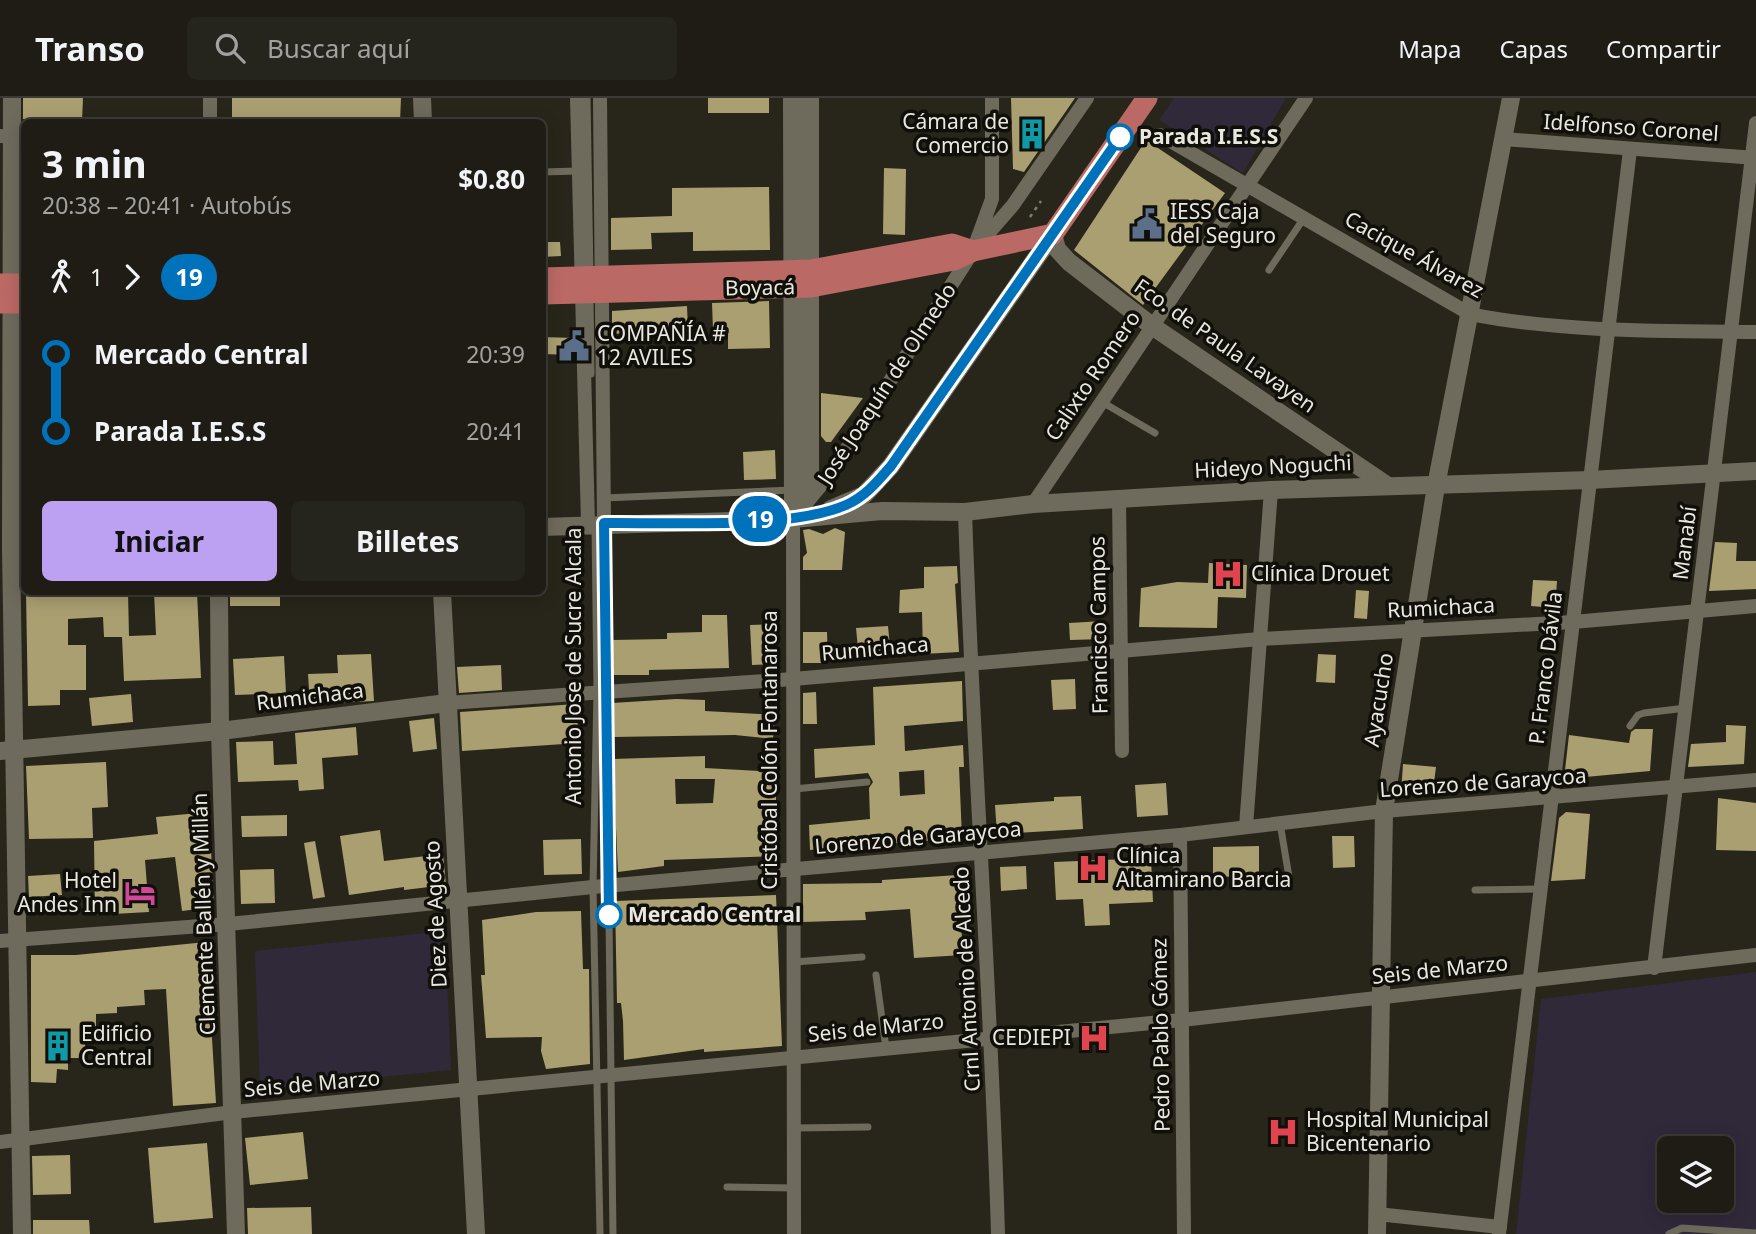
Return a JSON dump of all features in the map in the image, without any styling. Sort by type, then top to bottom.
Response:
[{"type":"main road","name":"José Joaquín de Olmedo","points":[[1053,234],[1147,98]]},
{"type":"main road","name":"Boyacá","points":[[546,293],[591,285],[802,279],[952,244],[973,251],[1053,234]]},
{"type":"main road","name":"Boyacá","points":[[546,279],[591,285]]},
{"type":"street","points":[[12,98],[17,242],[12,294],[9,747],[11,1141],[22,1234]]},
{"type":"street","points":[[210,98],[211,119]]},
{"type":"street","points":[[422,98],[423,119]]},
{"type":"street","name":"Antonio Jose de Sucre Alcala","points":[[577,98],[579,171],[591,285],[604,498],[596,523]]},
{"type":"street","name":"Antonio Jose de Sucre Alcala","points":[[596,523],[591,285],[600,98]]},
{"type":"street","name":"Cristóbal Colón Fontanarosa","points":[[792,98],[810,478],[793,519]]},
{"type":"street","name":"Cristóbal Colón Fontanarosa","points":[[794,1234],[793,490],[810,98]]},
{"type":"street","points":[[973,251],[992,199],[992,98]]},
{"type":"street","name":"José Joaquín de Olmedo","points":[[793,519],[832,472],[973,251],[1013,205],[1087,98]]},
{"type":"street","name":"Calixto Romero","points":[[1033,504],[1306,98]]},
{"type":"street","name":"Ayacucho","points":[[1377,1234],[1384,811],[1436,486],[1511,98]]},
{"type":"street","name":"Manabí","points":[[1654,968],[1754,158],[1756,123]]},
{"type":"street","name":"Cacique Álvarez","points":[[1160,135],[1470,314],[1496,319],[1608,328],[1756,332]]},
{"type":"street","name":"Idelfonso Coronel","points":[[1503,139],[1754,158]]},
{"type":"street","name":"P. Franco Dávila","points":[[1500,1230],[1630,149]]},
{"type":"street","name":"José Joaquín de Olmedo","points":[[793,519],[846,505],[878,482],[1053,234]]},
{"type":"street","name":"Fco. de Paula Lavayen","points":[[1053,234],[1057,249],[1069,262],[1152,326],[1385,484]]},
{"type":"street","name":"Hideyo Noguchi","points":[[793,519],[882,512],[965,512],[1119,498],[1385,484],[1436,486],[1756,471]]},
{"type":"street","points":[[1246,827],[1271,490]]},
{"type":"street","name":"Francisco Campos","points":[[1119,498],[1122,751]]},
{"type":"street","name":"Crnl Antonio de Alcedo","points":[[965,512],[970,663],[992,1038],[998,1234]]},
{"type":"street","points":[[546,527],[596,523],[793,519]]},
{"type":"street","name":"Clemente Ballén y Millán","points":[[219,595],[220,731],[236,1234]]},
{"type":"street","name":"Diez de Agosto","points":[[442,595],[476,1234]]},
{"type":"street","name":"Rumichaca","points":[[9,747],[220,731],[447,703],[793,679],[1260,639],[1412,633],[1756,606]]},
{"type":"street","name":"Lorenzo de Garaycoa","points":[[10,940],[228,924],[601,887],[1180,835],[1384,811],[1676,789],[1756,780]]},
{"type":"street","name":"Pedro Pablo Gómez","points":[[1180,835],[1184,1234]]},
{"type":"street","name":"Seis de Marzo","points":[[11,1141],[233,1112],[1182,1020],[1529,983],[1756,955]]},
{"type":"street","points":[[1377,1214],[1500,1230]]},
{"type":"lane","name":"Antonio Jose de Sucre Alcala","points":[[587,98],[591,285]]},
{"type":"lane","points":[[546,172],[579,171]]},
{"type":"lane","points":[[1269,270],[1305,218]]},
{"type":"lane","name":"Boyacá","points":[[546,286],[591,285]]},
{"type":"lane","points":[[1102,402],[1155,433]]},
{"type":"lane","points":[[604,498],[793,490]]},
{"type":"lane","name":"Antonio Jose de Sucre Alcala","points":[[596,523],[602,691],[601,887],[605,1076],[612,1234]]},
{"type":"lane","name":"Antonio Jose de Sucre Alcala","points":[[600,1234],[605,1076],[601,887],[602,691]]},
{"type":"lane","points":[[1630,726],[1638,715],[1644,713],[1686,708]]},
{"type":"lane","points":[[793,789],[867,782]]},
{"type":"lane","points":[[1280,823],[1289,877]]},
{"type":"lane","points":[[1475,890],[1540,889]]},
{"type":"lane","points":[[794,962],[862,957]]},
{"type":"lane","points":[[876,975],[886,1048]]},
{"type":"lane","points":[[794,1128],[868,1127]]},
{"type":"lane","points":[[11,1141],[15,1234]]},
{"type":"lane","points":[[727,1187],[794,1188]]},
{"type":"lane","points":[[1669,1234],[1682,1228],[1756,1233]]},
{"type":"path","points":[[1030,217],[1041,201]]},
{"type":"shaded area","points":[[1174,98],[1286,98],[1243,173],[1159,120]]},
{"type":"shaded area","points":[[445,931],[451,1070],[260,1089],[255,951]]},
{"type":"shaded area","points":[[1756,972],[1756,1234],[1516,1234],[1541,999]]},
{"type":"building","points":[[23,98],[83,98],[82,119],[23,119]]},
{"type":"building","points":[[232,98],[401,98],[400,119],[232,119]]},
{"type":"building","points":[[708,98],[769,98],[769,113],[708,113]]},
{"type":"building","name":"Cámara de Comercio","points":[[1011,98],[1075,98],[1024,172],[1013,169]]},
{"type":"building","name":"IESS Caja del Seguro","points":[[1146,140],[1225,193],[1143,305],[1074,250]]},
{"type":"building","points":[[884,168],[906,169],[905,235],[883,234]]},
{"type":"building","points":[[769,187],[770,250],[693,251],[693,232],[651,233],[652,249],[611,250],[611,218],[672,216],[672,188]]},
{"type":"building","points":[[546,242],[560,242],[561,256],[546,257]]},
{"type":"building","points":[[769,301],[770,348],[728,349],[728,330],[713,330],[712,303]]},
{"type":"building","points":[[687,306],[688,329],[612,334],[612,311]]},
{"type":"building","name":"COMPAÑÍA # 12 AVILES","points":[[546,337],[574,338],[574,355],[546,354]]},
{"type":"building","points":[[821,393],[863,398],[831,442],[826,442],[821,436]]},
{"type":"building","points":[[775,450],[776,479],[744,480],[743,452]]},
{"type":"building","points":[[835,528],[845,532],[842,570],[803,570],[803,557],[807,553],[803,530],[809,529],[823,534]]},
{"type":"building","points":[[1715,542],[1737,543],[1736,561],[1756,561],[1756,589],[1709,591]]},
{"type":"building","points":[[1209,563],[1247,565],[1246,598],[1218,597],[1217,628],[1139,627],[1141,588],[1177,582],[1208,583]]},
{"type":"building","points":[[957,566],[958,583],[955,584],[959,652],[923,654],[922,612],[899,613],[900,590],[924,588],[924,567]]},
{"type":"building","points":[[1533,580],[1557,581],[1555,608],[1531,606]]},
{"type":"building","points":[[1356,590],[1369,591],[1367,619],[1354,618]]},
{"type":"building","points":[[26,595],[128,595],[129,636],[156,635],[154,595],[197,595],[201,678],[124,681],[122,637],[104,637],[103,617],[68,619],[68,645],[86,645],[86,690],[60,690],[60,705],[28,706]]},
{"type":"building","points":[[230,595],[280,595],[280,606],[230,606]]},
{"type":"building","points":[[702,615],[727,615],[729,668],[649,670],[649,675],[612,675],[612,640],[667,639],[667,633],[702,632]]},
{"type":"building","points":[[1103,621],[1104,639],[1070,640],[1069,623]]},
{"type":"building","points":[[773,624],[775,664],[752,665],[750,625]]},
{"type":"building","points":[[888,626],[891,657],[859,659],[856,628]]},
{"type":"building","points":[[803,632],[827,632],[828,663],[803,663]]},
{"type":"building","points":[[371,654],[374,701],[310,704],[308,674],[338,673],[337,655]]},
{"type":"building","points":[[1318,654],[1336,655],[1335,683],[1316,682]]},
{"type":"building","points":[[284,656],[286,693],[235,695],[233,659]]},
{"type":"building","points":[[501,665],[502,690],[459,693],[457,667]]},
{"type":"building","points":[[1075,679],[1076,709],[1053,710],[1051,680]]},
{"type":"building","points":[[962,681],[963,721],[904,726],[905,751],[963,745],[964,767],[959,767],[962,838],[810,850],[809,825],[870,819],[869,788],[873,782],[868,773],[815,778],[814,749],[875,745],[873,687]],"holes":[[[924,770],[925,794],[900,796],[899,772]]]},
{"type":"building","points":[[816,692],[817,724],[803,724],[803,693]]},
{"type":"building","points":[[131,694],[133,722],[92,726],[89,698]]},
{"type":"building","points":[[705,700],[705,711],[775,715],[773,739],[735,735],[613,737],[612,703]]},
{"type":"building","points":[[576,704],[579,743],[462,751],[460,712]]},
{"type":"building","points":[[434,718],[437,749],[413,752],[409,721]]},
{"type":"building","points":[[1726,725],[1746,726],[1744,764],[1688,767],[1691,744],[1726,742]]},
{"type":"building","points":[[356,727],[358,755],[322,758],[324,789],[299,791],[298,780],[238,782],[236,742],[273,741],[274,765],[297,764],[295,733]]},
{"type":"building","points":[[1635,729],[1653,729],[1650,771],[1564,779],[1569,735],[1629,743],[1631,732]]},
{"type":"building","points":[[705,756],[705,768],[776,772],[776,856],[664,860],[664,866],[618,872],[613,759]],"holes":[[[675,779],[715,779],[713,803],[676,804]]]},
{"type":"building","points":[[106,762],[108,807],[92,808],[93,838],[29,839],[26,766]]},
{"type":"building","points":[[1403,764],[1436,767],[1433,790],[1401,794]]},
{"type":"building","points":[[1166,783],[1168,815],[1137,817],[1135,785]]},
{"type":"building","points":[[1081,796],[1083,829],[997,834],[995,805],[1054,801],[1054,797]]},
{"type":"building","points":[[1718,798],[1756,803],[1756,851],[1716,850]]},
{"type":"building","points":[[209,812],[214,907],[182,911],[175,857],[145,860],[149,912],[95,915],[94,841],[158,834],[156,817]]},
{"type":"building","points":[[1566,812],[1590,814],[1585,879],[1551,881],[1559,818]]},
{"type":"building","points":[[287,815],[287,836],[242,837],[241,816]]},
{"type":"building","points":[[380,830],[384,861],[443,854],[446,885],[404,890],[404,887],[349,895],[340,836]]},
{"type":"building","points":[[1332,836],[1354,836],[1355,867],[1333,868]]},
{"type":"building","points":[[581,839],[582,874],[544,875],[543,840]]},
{"type":"building","points":[[315,841],[325,897],[313,899],[304,843]]},
{"type":"building","points":[[1259,846],[1259,876],[1213,877],[1213,847]]},
{"type":"building","points":[[1151,858],[1153,902],[1109,904],[1110,925],[1085,926],[1083,899],[1056,900],[1054,862]]},
{"type":"building","points":[[1026,866],[1027,889],[1001,891],[1000,867]]},
{"type":"building","points":[[274,869],[275,903],[241,904],[240,870]]},
{"type":"building","points":[[60,874],[62,895],[29,897],[28,876]]},
{"type":"building","points":[[958,875],[963,955],[914,958],[910,909],[865,912],[866,920],[803,922],[803,884],[882,883],[882,880]]},
{"type":"building","points":[[776,895],[782,1046],[704,1052],[704,1049],[624,1060],[621,1003],[617,1003],[615,901]]},
{"type":"building","points":[[581,911],[583,969],[589,969],[590,1064],[546,1069],[541,1051],[542,1037],[486,1038],[481,975],[485,975],[482,920],[536,912]]},
{"type":"building","points":[[206,942],[216,1103],[173,1106],[166,989],[144,990],[145,1005],[117,1007],[117,1013],[96,1014],[96,1036],[85,1035],[85,1058],[68,1058],[68,1070],[57,1069],[56,1083],[31,1082],[31,955],[76,955]]},
{"type":"building","points":[[303,1132],[308,1179],[250,1185],[245,1138]]},
{"type":"building","points":[[207,1143],[213,1218],[154,1223],[148,1148]]},
{"type":"building","points":[[70,1155],[71,1194],[33,1195],[32,1156]]},
{"type":"building","points":[[311,1207],[312,1234],[248,1234],[247,1208]]},
{"type":"building","points":[[33,1220],[89,1220],[90,1234],[33,1234]]},
{"type":"bus line","name":"19","points":[[609,915],[604,523],[793,519],[846,505],[863,495],[891,466],[1120,137]]},
{"type":"place","name":"Cámara de Comercio","points":[[1032,134]]},
{"type":"place","name":"Parada I.E.S.S","points":[[1120,137]]},
{"type":"place","name":"IESS Caja del Seguro","points":[[1147,224]]},
{"type":"place","name":"COMPAÑÍA # 12 AVILES","points":[[574,346]]},
{"type":"place","name":"Clínica Drouet","points":[[1228,574]]},
{"type":"place","name":"Clínica Altamirano Barcia","points":[[1093,868]]},
{"type":"place","name":"Hotel Andes Inn","points":[[140,893]]},
{"type":"place","name":"Mercado Central","points":[[609,915]]},
{"type":"place","name":"CEDIEPI","points":[[1094,1038]]},
{"type":"place","name":"Edificio Central","points":[[58,1046]]},
{"type":"place","name":"Hospital Municipal Bicentenario","points":[[1283,1132]]}]
